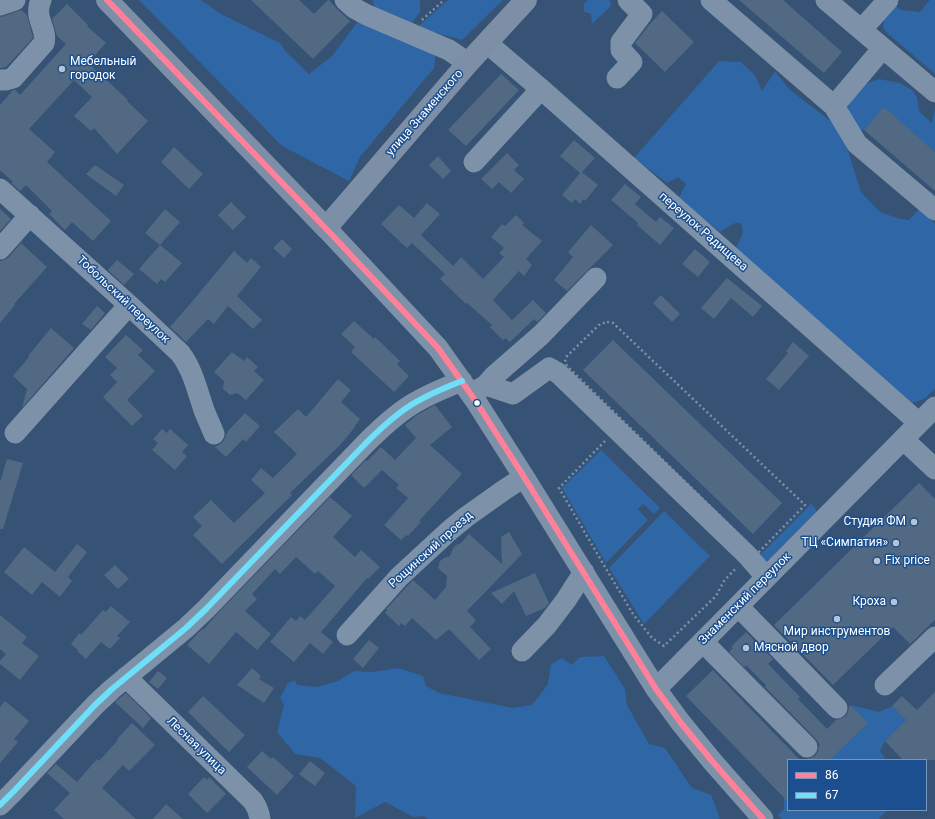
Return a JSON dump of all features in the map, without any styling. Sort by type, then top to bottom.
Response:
[{"type":"main road","points":[[107,0],[326,228]]},
{"type":"main road","name":"улица Знаменского","points":[[326,228],[468,63],[526,0]]},
{"type":"street","points":[[0,6],[4,3],[15,0]]},
{"type":"street","points":[[0,80],[13,78],[44,43],[46,38],[38,12],[41,0]]},
{"type":"street","points":[[345,0],[354,8],[367,15],[449,50],[468,63]]},
{"type":"street","points":[[617,78],[632,62],[621,50],[621,42],[642,14],[628,0]]},
{"type":"street","points":[[711,0],[834,106],[857,144],[935,210]]},
{"type":"street","points":[[826,0],[935,92]]},
{"type":"street","points":[[862,29],[888,0]]},
{"type":"street","name":"переулок Радищева","points":[[487,43],[919,423]]},
{"type":"street","points":[[834,106],[883,48]]},
{"type":"street","points":[[474,162],[541,89]]},
{"type":"street","name":"Тобольский переулок","points":[[0,189],[180,352],[187,362],[192,374],[214,434]]},
{"type":"street","points":[[0,249],[30,216]]},
{"type":"street","points":[[326,228],[473,386],[524,477],[656,689],[690,734],[763,819]]},
{"type":"street","points":[[0,805],[95,705],[126,677],[186,628],[206,609],[386,424],[410,406],[432,394],[473,386],[494,376],[541,334],[596,278]]},
{"type":"street","points":[[15,433],[129,305]]},
{"type":"street","points":[[473,386],[513,394],[549,368],[558,372],[621,426],[751,552],[766,577]]},
{"type":"street","name":"Знаменский переулок","points":[[656,689],[935,407]]},
{"type":"street","points":[[904,439],[935,469]]},
{"type":"street","name":"Рощинский проезд","points":[[347,635],[398,577],[450,530],[498,494],[524,477]]},
{"type":"street","points":[[522,651],[552,618],[566,600],[584,572]]},
{"type":"street","points":[[738,606],[837,708]]},
{"type":"street","points":[[885,685],[935,637]]},
{"type":"street","points":[[703,642],[807,747]]},
{"type":"street","name":"Лесная улица","points":[[126,677],[253,801],[257,806],[260,819]]},
{"type":"path","points":[[412,34],[419,22],[444,0]]},
{"type":"path","points":[[607,322],[613,323],[805,505],[758,553],[751,552],[621,426],[565,362],[566,357],[600,324],[607,322]]},
{"type":"path","points":[[621,426],[559,488],[629,608],[652,638],[664,646],[716,596],[724,581],[751,552]]},
{"type":"shaded area","points":[[139,0],[201,0],[221,14],[280,43],[286,52],[309,74],[332,56],[362,16],[436,54],[434,68],[360,157],[349,181],[282,146]]},
{"type":"shaded area","points":[[373,0],[420,0],[420,12],[408,28],[374,7]]},
{"type":"shaded area","points":[[448,0],[503,0],[462,40],[429,31],[419,26]]},
{"type":"shaded area","points":[[587,0],[610,0],[611,6],[592,24],[591,14],[584,12],[584,4]]},
{"type":"shaded area","points":[[930,0],[935,0],[935,74],[886,32],[883,27],[884,20],[896,6],[901,10],[920,12]]},
{"type":"shaded area","points":[[719,61],[741,62],[755,75],[762,91],[775,71],[790,90],[841,129],[861,192],[880,212],[897,218],[909,220],[919,209],[935,223],[935,389],[924,399],[910,404],[735,250],[743,233],[741,223],[735,223],[720,232],[678,199],[686,184],[678,177],[667,183],[634,158]]},
{"type":"shaded area","points":[[879,79],[900,83],[912,90],[917,97],[919,111],[932,123],[935,109],[935,152],[884,108],[864,130],[855,131],[847,118],[849,102],[863,85]]},
{"type":"shaded area","points":[[601,450],[660,508],[654,514],[643,504],[638,509],[648,520],[606,563],[562,488]]},
{"type":"shaded area","points":[[811,504],[817,512],[767,562],[757,558]]},
{"type":"shaded area","points":[[664,511],[710,556],[644,624],[609,568]]},
{"type":"shaded area","points":[[604,656],[625,689],[627,705],[649,744],[665,748],[692,788],[711,795],[720,818],[428,819],[424,816],[413,817],[385,802],[355,818],[356,786],[320,758],[295,754],[277,732],[284,705],[280,698],[288,683],[295,680],[297,685],[317,687],[338,681],[354,671],[372,672],[398,668],[423,676],[426,686],[439,693],[513,708],[532,705],[548,684],[551,664],[562,658],[572,665],[580,657]]},
{"type":"shaded area","points":[[851,705],[879,712],[892,706],[906,720],[885,741],[880,751],[885,759],[829,759],[832,758],[868,723]]},
{"type":"shaded area","points":[[787,795],[787,811],[886,811],[879,819],[782,819],[778,815],[784,809],[784,797]]},
{"type":"building","points":[[251,0],[299,0],[314,14],[329,0],[350,21],[313,59]]},
{"type":"building","points":[[739,0],[783,0],[842,52],[824,73]]},
{"type":"building","points":[[67,4],[88,25],[87,26],[106,43],[88,63],[148,121],[117,154],[94,128],[91,131],[74,116],[92,97],[74,80],[29,129],[55,152],[47,162],[111,221],[93,241],[72,222],[65,230],[49,214],[52,211],[26,185],[20,191],[0,170],[0,105],[13,90],[20,95],[66,44],[57,36],[52,19]]},
{"type":"building","points":[[21,10],[27,15],[33,38],[6,67],[0,68],[0,17]]},
{"type":"building","points":[[662,11],[694,42],[665,72],[635,43]]},
{"type":"building","points":[[501,74],[519,90],[466,146],[448,130]]},
{"type":"building","points":[[884,107],[935,152],[935,191],[864,130]]},
{"type":"building","points":[[574,140],[595,158],[582,172],[598,185],[585,201],[583,199],[580,204],[575,199],[572,203],[562,195],[580,173],[560,156]]},
{"type":"building","points":[[174,147],[203,174],[189,189],[161,162]]},
{"type":"building","points":[[507,153],[519,165],[514,170],[524,179],[511,193],[499,182],[492,189],[481,179]]},
{"type":"building","points":[[438,156],[451,171],[443,179],[429,165]]},
{"type":"building","points":[[95,165],[124,185],[116,196],[86,174]]},
{"type":"building","points":[[625,184],[641,197],[635,204],[656,222],[660,217],[674,228],[660,245],[637,225],[638,223],[611,200]]},
{"type":"building","points":[[231,202],[246,217],[233,230],[218,215]]},
{"type":"building","points":[[427,203],[440,214],[421,235],[453,266],[461,257],[483,279],[504,257],[499,253],[504,248],[491,237],[502,224],[505,226],[516,215],[524,223],[522,225],[542,241],[526,259],[532,265],[524,276],[519,271],[493,300],[512,320],[533,300],[546,313],[537,322],[534,319],[510,342],[505,338],[503,340],[490,327],[492,325],[467,303],[466,304],[440,279],[445,274],[412,243],[407,248],[381,224],[399,205],[414,218]]},
{"type":"building","points":[[0,209],[11,219],[0,231]]},
{"type":"building","points":[[165,209],[180,222],[160,245],[145,233]]},
{"type":"building","points":[[591,225],[613,245],[567,291],[554,280],[573,257],[568,252]]},
{"type":"building","points":[[282,239],[292,249],[284,258],[273,248]]},
{"type":"building","points":[[21,243],[47,267],[14,304],[15,305],[0,323],[0,261],[9,257]]},
{"type":"building","points":[[160,245],[182,263],[165,282],[161,279],[157,284],[139,269]]},
{"type":"building","points":[[695,249],[710,262],[698,277],[682,264]]},
{"type":"building","points":[[234,251],[247,263],[251,258],[261,267],[237,296],[262,320],[253,329],[228,306],[214,324],[208,319],[186,342],[170,327]]},
{"type":"building","points":[[117,260],[134,274],[124,285],[108,270]]},
{"type":"building","points":[[727,278],[762,306],[753,317],[731,298],[714,319],[701,308]]},
{"type":"building","points":[[661,295],[680,314],[672,322],[653,303]]},
{"type":"building","points":[[97,306],[105,313],[91,330],[82,324]]},
{"type":"building","points":[[354,321],[374,339],[375,337],[400,361],[397,364],[409,376],[394,392],[351,352],[355,347],[341,334]]},
{"type":"building","points":[[51,328],[74,348],[22,408],[27,389],[13,376]]},
{"type":"building","points":[[126,335],[143,350],[138,355],[155,371],[127,400],[143,416],[132,426],[103,397],[117,382],[110,375],[117,368],[105,357]]},
{"type":"building","points":[[613,340],[782,503],[753,534],[583,370]]},
{"type":"building","points":[[793,342],[809,356],[779,390],[766,379],[788,353],[786,351]]},
{"type":"building","points":[[232,352],[244,361],[247,357],[258,367],[254,371],[264,380],[246,400],[237,393],[230,395],[223,389],[224,381],[214,372]]},
{"type":"building","points":[[338,379],[351,390],[341,402],[360,419],[355,427],[340,445],[290,493],[292,495],[222,564],[193,535],[202,526],[193,517],[211,500],[234,523],[265,493],[251,480],[261,468],[273,478],[297,454],[274,432],[298,409],[306,417]]},
{"type":"building","points":[[435,405],[452,427],[430,445],[462,474],[419,521],[421,522],[408,536],[406,535],[401,540],[384,525],[408,498],[396,488],[399,485],[382,470],[364,488],[351,475],[381,447],[395,460],[416,438],[405,425],[417,415]]},
{"type":"building","points":[[245,413],[260,426],[246,442],[243,439],[226,457],[215,447],[223,442],[228,431]]},
{"type":"building","points":[[162,429],[167,433],[170,429],[188,445],[182,452],[187,456],[175,470],[152,450],[158,443],[153,439]]},
{"type":"building","points":[[7,459],[23,463],[3,529],[0,529],[0,482]]},
{"type":"building","name":"ТЦ «Симпатия»","points":[[919,483],[935,499],[935,620],[910,644],[893,627],[833,685],[774,625]]},
{"type":"building","points":[[330,497],[352,516],[333,537],[355,557],[361,550],[380,567],[368,579],[367,578],[321,632],[333,642],[323,654],[310,643],[294,662],[270,642],[291,617],[296,621],[300,616],[305,620],[335,586],[318,571],[315,574],[296,557],[280,574],[275,569],[252,594],[257,599],[245,611],[271,634],[257,650],[236,632],[209,664],[187,645]]},
{"type":"building","points":[[509,532],[522,554],[467,611],[476,620],[470,627],[491,649],[479,660],[449,629],[436,640],[412,618],[405,626],[401,623],[399,626],[385,613],[387,610],[386,609],[413,580],[435,600],[446,587],[447,576],[438,568],[440,561],[450,556],[453,548],[461,543],[469,534],[502,564],[501,537]]},
{"type":"building","points":[[77,544],[87,552],[68,577],[72,581],[60,597],[42,582],[32,595],[4,572],[24,547],[55,572]]},
{"type":"building","points":[[115,565],[129,579],[118,589],[104,575]]},
{"type":"building","points":[[535,573],[549,603],[545,608],[526,616],[514,591],[502,604],[491,593]]},
{"type":"building","points":[[111,606],[130,622],[117,636],[120,638],[110,649],[101,642],[86,659],[71,644],[79,633],[81,635],[103,610],[106,612]]},
{"type":"building","points":[[0,615],[27,637],[22,643],[39,656],[20,680],[0,664],[0,661],[6,654],[0,649]]},
{"type":"building","points":[[746,632],[773,659],[768,664],[800,697],[798,699],[827,729],[836,720],[846,716],[851,705],[868,723],[831,759],[806,759],[815,756],[818,751],[820,745],[816,739],[765,687],[766,685],[746,665],[744,667],[729,652],[733,648],[731,647]]},
{"type":"building","points":[[369,640],[379,648],[363,668],[353,659]]},
{"type":"building","points":[[252,668],[261,676],[259,679],[274,688],[264,703],[237,685]]},
{"type":"building","points":[[713,670],[799,759],[787,759],[787,801],[686,696]]},
{"type":"building","points":[[158,671],[167,678],[158,689],[149,682]]},
{"type":"building","points":[[935,692],[935,760],[902,759],[885,741],[906,720],[892,706],[902,696],[917,710]]},
{"type":"building","points":[[126,693],[151,718],[143,728],[115,702]]},
{"type":"building","points":[[203,696],[245,735],[229,752],[188,712]]},
{"type":"building","points":[[5,701],[29,721],[14,739],[18,742],[0,763],[0,707]]},
{"type":"building","points":[[132,723],[155,745],[129,771],[123,765],[102,788],[136,819],[64,819],[54,810],[70,793],[47,773],[56,764],[77,782],[97,759],[99,761]]},
{"type":"building","points":[[262,751],[271,759],[273,757],[294,776],[277,795],[247,767]]},
{"type":"building","points":[[310,761],[325,773],[315,786],[299,774]]},
{"type":"building","points":[[204,777],[207,780],[209,777],[226,794],[207,813],[188,794]]},
{"type":"building","points":[[166,804],[183,819],[153,819]]},
{"type":"transit line","name":"86","points":[[107,0],[438,348],[477,403],[656,689],[712,761],[763,819]]},
{"type":"transit line","name":"67","points":[[0,805],[95,705],[112,689],[186,628],[206,609],[382,427],[417,401],[462,381]]},
{"type":"place","name":"Мебельный городок","points":[[62,69]]},
{"type":"place","name":"Студия ФМ","points":[[914,522]]},
{"type":"place","name":"ТЦ «Симпатия»","points":[[896,543]]},
{"type":"place","name":"Fix price","points":[[877,561]]},
{"type":"place","name":"Кроха","points":[[894,602]]},
{"type":"place","name":"Мир инструментов","points":[[837,619]]},
{"type":"place","name":"Мясной двор","points":[[746,648]]}]
